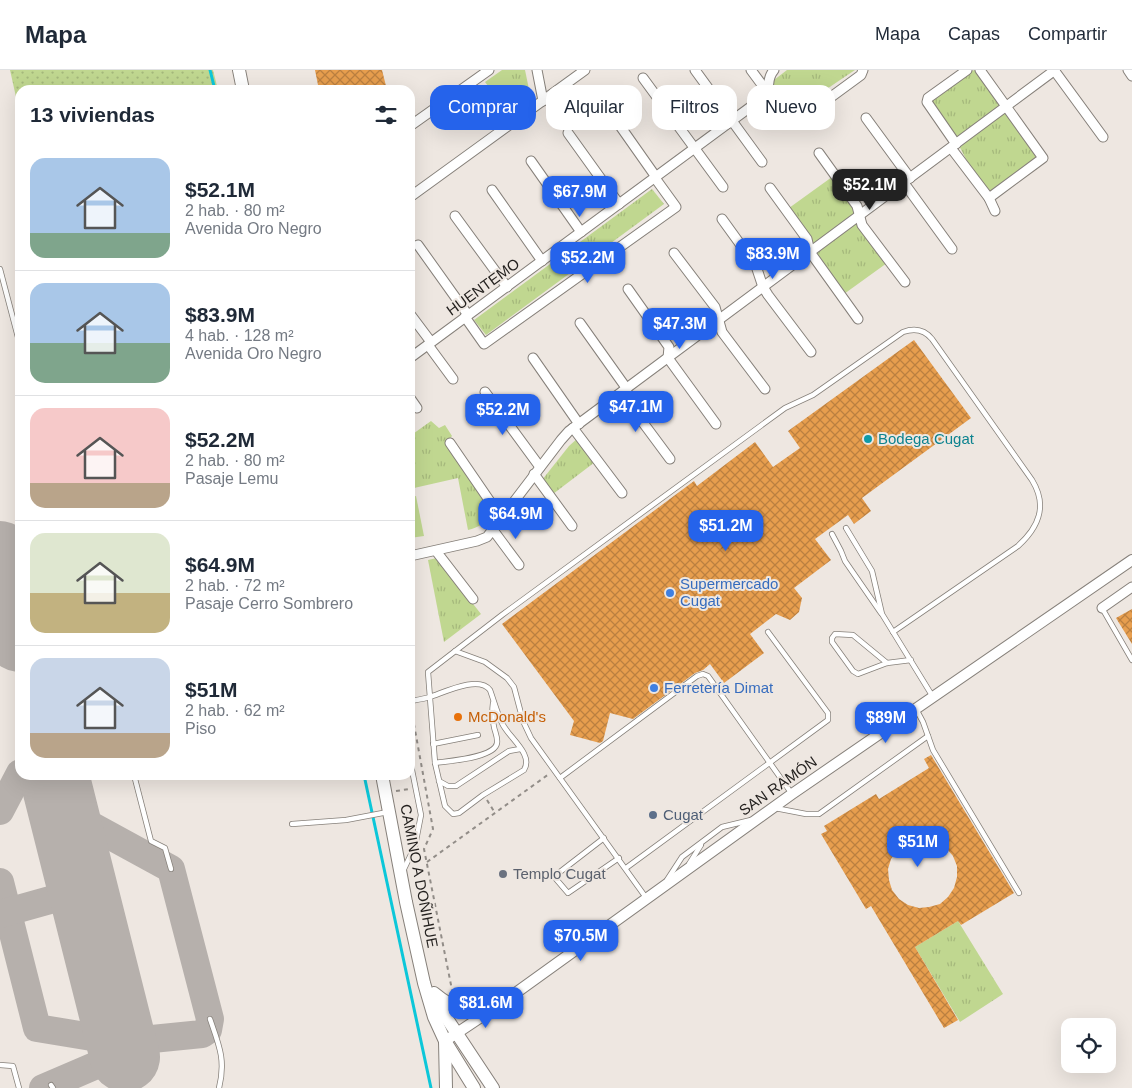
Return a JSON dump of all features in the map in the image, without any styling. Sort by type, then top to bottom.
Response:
[{"type":"main road","points":[[239,70],[242,85]]},
{"type":"main road","name":"CAMINO A DOÑIHUE","points":[[383,780],[424,983],[434,1017],[445,1041],[474,1088]]},
{"type":"main road","points":[[424,983],[451,1005],[466,1009],[499,1005]]},
{"type":"main road","points":[[424,983],[493,1088]]},
{"type":"main road","points":[[445,1041],[446,1088]]},
{"type":"street","points":[[415,122],[489,70]]},
{"type":"street","points":[[537,70],[543,101]]},
{"type":"street","points":[[415,194],[585,70]]},
{"type":"street","points":[[695,70],[706,85]]},
{"type":"street","points":[[751,70],[762,85]]},
{"type":"street","points":[[768,85],[768,78],[774,70]]},
{"type":"street","points":[[835,94],[861,75],[863,70]]},
{"type":"street","points":[[967,70],[928,98],[927,102],[953,146],[996,211]]},
{"type":"street","points":[[980,70],[1043,158],[989,198]]},
{"type":"street","points":[[415,555],[477,541],[487,536],[502,519],[564,436],[576,426],[1055,70],[1103,137]]},
{"type":"street","points":[[1128,70],[1132,76]]},
{"type":"street","points":[[643,78],[723,187]]},
{"type":"street","points":[[866,118],[952,249]]},
{"type":"street","points":[[737,128],[762,162]]},
{"type":"street","points":[[418,245],[484,344],[676,206],[623,130]]},
{"type":"street","name":"HUENTEMO","points":[[415,354],[719,130]]},
{"type":"street","points":[[568,133],[619,204]]},
{"type":"street","points":[[819,153],[857,206],[862,225],[905,282]]},
{"type":"street","points":[[531,161],[581,232]]},
{"type":"street","points":[[770,188],[807,239],[810,252],[858,319]]},
{"type":"street","points":[[492,190],[542,260]]},
{"type":"street","points":[[455,216],[506,287]]},
{"type":"street","points":[[722,219],[756,266],[763,287],[811,352]]},
{"type":"street","points":[[674,253],[715,307],[722,332],[766,389]]},
{"type":"street","points":[[628,289],[669,348],[668,358],[716,424]]},
{"type":"street","points":[[415,322],[454,379]]},
{"type":"street","points":[[580,323],[670,459]]},
{"type":"street","points":[[533,358],[576,426],[622,493]]},
{"type":"street","points":[[485,392],[572,526]]},
{"type":"street","points":[[450,443],[502,519]]},
{"type":"street","points":[[493,530],[519,565]]},
{"type":"street","points":[[436,551],[473,599]]},
{"type":"street","name":"SAN RAMÓN","points":[[445,1041],[499,1005],[772,808],[1132,560]]},
{"type":"street","points":[[1102,608],[1132,588]]},
{"type":"lane","points":[[0,269],[15,326]]},
{"type":"lane","points":[[415,701],[429,697],[439,693],[479,683],[487,686],[502,724],[526,758],[524,770],[459,812],[453,814],[445,806],[435,763],[429,697],[428,672],[785,408],[814,395],[903,332],[918,330],[932,339],[1032,480],[1039,494],[1040,509],[1036,525],[1018,546],[893,632]]},
{"type":"lane","points":[[846,528],[872,571],[882,614]]},
{"type":"lane","points":[[832,534],[844,561],[882,614],[933,696]]},
{"type":"lane","points":[[1102,608],[1132,660]]},
{"type":"lane","points":[[626,868],[828,720],[828,713],[768,632]]},
{"type":"lane","points":[[887,663],[853,635],[836,634],[832,638],[832,642],[853,671],[858,674],[887,663],[911,660]]},
{"type":"lane","points":[[455,652],[485,662],[511,682],[516,693],[523,721],[531,738],[647,899]]},
{"type":"lane","points":[[560,778],[703,674],[708,676],[792,794]]},
{"type":"lane","points":[[435,763],[488,753],[495,748],[497,739],[493,724],[493,700]]},
{"type":"lane","points":[[916,709],[933,750],[1019,893]]},
{"type":"lane","points":[[433,744],[478,734]]},
{"type":"lane","points":[[772,808],[806,814],[819,814],[928,736]]},
{"type":"lane","points":[[438,781],[448,786],[456,786],[509,751],[520,749]]},
{"type":"lane","points":[[135,780],[151,841],[165,848],[171,869]]},
{"type":"lane","points":[[401,875],[415,846],[421,815],[414,780]]},
{"type":"lane","points":[[292,824],[346,820],[389,812]]},
{"type":"lane","points":[[660,889],[682,857],[722,827],[758,819]]},
{"type":"lane","points":[[604,838],[556,875],[556,879],[568,893],[619,858]]},
{"type":"lane","points":[[685,871],[703,842]]},
{"type":"lane","points":[[210,1019],[222,1054],[222,1076],[219,1088]]},
{"type":"lane","points":[[0,1065],[13,1066],[19,1088]]},
{"type":"path","points":[[415,729],[434,828],[424,849],[452,990],[456,991],[451,1005]]},
{"type":"path","points":[[427,862],[555,770]]},
{"type":"path","points":[[385,792],[426,787]]},
{"type":"green space","points":[[10,70],[213,70],[217,85],[15,85],[15,92]]},
{"type":"green space","points":[[502,70],[525,70],[528,85],[487,85],[485,82]]},
{"type":"green space","points":[[787,70],[855,70],[833,85],[774,85],[774,80]]},
{"type":"green space","points":[[975,70],[1040,157],[990,194],[968,163],[954,136],[932,102],[933,99]]},
{"type":"green space","points":[[832,177],[854,206],[887,263],[844,294],[819,259],[809,238],[789,208]]},
{"type":"green space","points":[[652,189],[664,204],[486,335],[474,320]]},
{"type":"green space","points":[[431,421],[439,428],[445,425],[452,436],[446,443],[493,511],[486,521],[476,528],[468,530],[458,478],[415,488],[415,432]]},
{"type":"green space","points":[[578,438],[595,462],[553,494],[542,480],[569,446]]},
{"type":"green space","points":[[415,496],[424,536],[415,537]]},
{"type":"green space","points":[[437,558],[481,614],[444,642],[428,560]]},
{"type":"green space","points":[[958,921],[1003,994],[960,1022],[915,947]]},
{"type":"building","points":[[315,70],[382,70],[386,85],[318,85]]},
{"type":"building","name":"Supermercado Cugat","points":[[914,340],[971,418],[862,498],[871,511],[854,524],[848,515],[815,539],[831,560],[794,588],[802,598],[799,612],[790,620],[776,614],[750,634],[764,653],[724,683],[710,664],[633,719],[610,713],[603,741],[600,743],[570,735],[574,721],[502,624],[694,481],[697,486],[755,442],[773,467],[800,448],[788,431]]},
{"type":"building","points":[[1132,609],[1132,644],[1116,618]]},
{"type":"building","points":[[931,755],[1014,893],[961,925],[958,921],[915,947],[958,1020],[944,1028],[871,906],[866,909],[821,834],[827,831],[824,826],[876,794],[879,799],[929,768],[924,759]],"holes":[[[916,839],[927,839],[937,842],[953,856],[957,866],[957,877],[954,888],[940,904],[919,908],[908,905],[899,899],[892,890],[888,869],[891,859],[897,850],[906,843]]]},
{"type":"waterway","points":[[210,70],[214,85]]},
{"type":"waterway","points":[[365,780],[431,1088]]},
{"type":"taxiway","points":[[0,811],[16,780]]},
{"type":"taxiway","points":[[0,882],[37,1028],[122,1042],[202,1034],[208,1030],[210,1019],[171,869],[63,810]]},
{"type":"taxiway","points":[[0,914],[68,895],[77,887],[79,876]]},
{"type":"taxiway","points":[[68,895],[81,899],[88,909]]},
{"type":"taxiway","points":[[43,1088],[113,1058],[122,1042]]},
{"type":"runway","points":[[0,556],[15,617]]},
{"type":"runway","points":[[55,780],[125,1057]]},
{"type":"place","name":"Bodega Cugat","points":[[868,439]]},
{"type":"place","name":"Supermercado Cugat","points":[[670,593]]},
{"type":"place","name":"Ferretería Dimat","points":[[654,688]]},
{"type":"place","name":"McDonald's","points":[[458,717]]},
{"type":"place","name":"Cugat","points":[[653,815]]},
{"type":"place","name":"Templo Cugat","points":[[503,874]]}]
